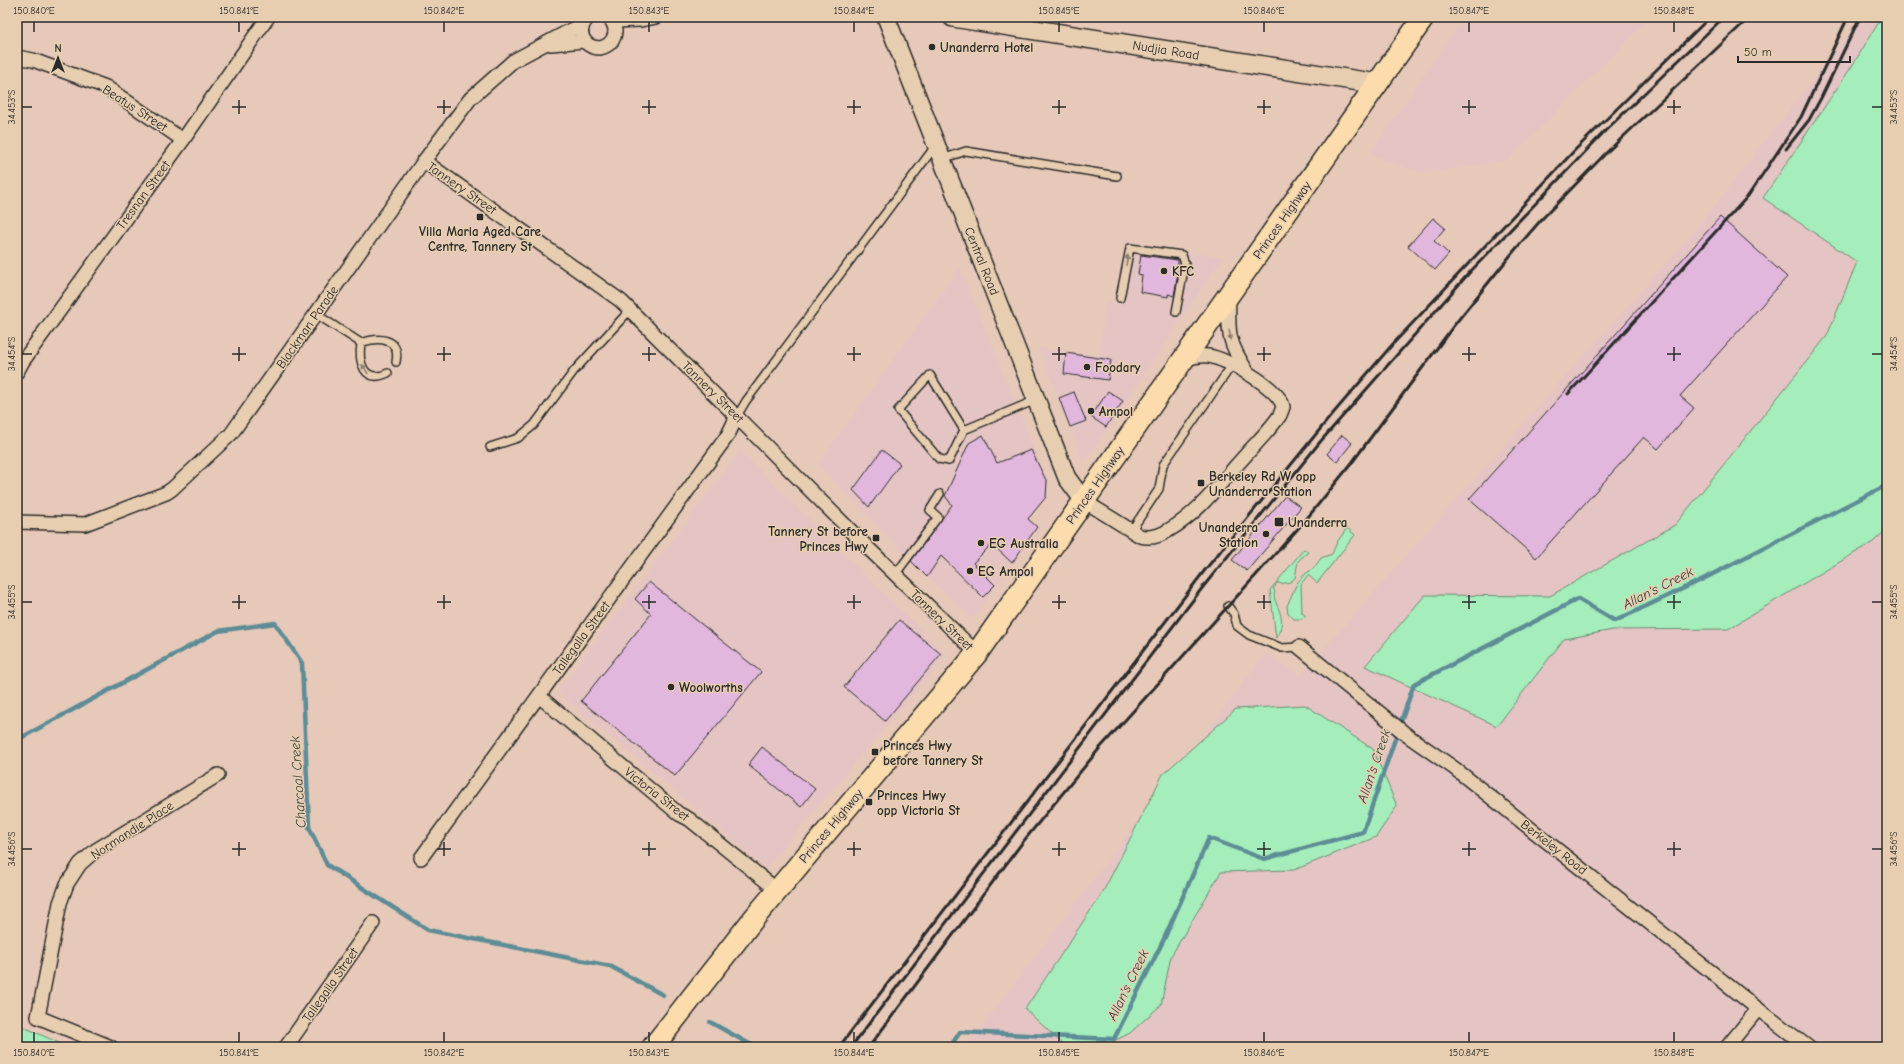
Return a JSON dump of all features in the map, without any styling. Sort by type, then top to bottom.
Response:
[{"type":"main road","name":"Nudjia Road","points":[[953,17],[989,20],[1378,84]]},
{"type":"main road","name":"Princes Highway","points":[[654,1047],[777,890],[977,653],[1424,17]]},
{"type":"street","name":"Tresnan Street","points":[[17,372],[23,361],[183,140],[268,17]]},
{"type":"street","points":[[586,21],[581,33],[584,41],[591,47],[600,48],[612,42],[612,24],[656,17]]},
{"type":"street","name":"Central Road","points":[[886,17],[1067,478],[1084,501]]},
{"type":"street","name":"Blackman Parade","points":[[17,522],[85,524],[166,493],[172,489],[231,434],[424,161],[470,100],[513,61],[586,21]]},
{"type":"street","name":"Blackman Parade","points":[[545,44],[584,41]]},
{"type":"street","name":"Beatus Street","points":[[17,57],[32,60],[106,87],[183,140]]},
{"type":"street","name":"Tannery Street","points":[[424,161],[621,301],[895,575],[977,653]]},
{"type":"street","points":[[1229,296],[1230,338],[1236,354],[1248,373]]},
{"type":"street","points":[[1084,501],[1131,531],[1145,537],[1156,537],[1171,529],[1186,518],[1206,499],[1278,418],[1282,407],[1280,400],[1248,373],[1219,358],[1196,356],[1184,360]]},
{"type":"street","name":"Tallegalla Street","points":[[421,858],[728,435],[737,416]]},
{"type":"street","name":"Berkeley Road","points":[[1299,647],[1408,736],[1454,768],[1808,1047]]},
{"type":"street","name":"Victoria Street","points":[[539,696],[678,814],[689,819],[777,890]]},
{"type":"street","name":"Normandie Place","points":[[111,1047],[38,1017],[60,903],[67,884],[80,864],[96,850],[218,775]]},
{"type":"street","name":"Tallegalla Street","points":[[286,1047],[373,923]]},
{"type":"street","points":[[1727,1047],[1758,1009]]},
{"type":"lane","points":[[737,416],[746,401],[939,152],[966,151],[1118,176]]},
{"type":"lane","points":[[1120,298],[1130,248],[1182,255],[1185,264],[1176,312]]},
{"type":"lane","points":[[490,447],[518,438],[534,425],[574,372],[630,310]]},
{"type":"lane","points":[[316,314],[361,343]]},
{"type":"lane","points":[[361,343],[373,339],[383,340],[393,344],[398,353],[396,362]]},
{"type":"lane","points":[[361,343],[359,356],[364,369],[371,376],[379,377],[388,373]]},
{"type":"lane","points":[[1131,531],[1159,489],[1163,465],[1232,365]]},
{"type":"lane","points":[[964,430],[930,375],[898,410],[939,459],[949,461],[964,430],[1036,400]]},
{"type":"lane","points":[[895,575],[938,516],[930,510],[940,494]]},
{"type":"lane","points":[[1228,606],[1234,614],[1237,626],[1249,635],[1282,648],[1299,647]]},
{"type":"shaded area","points":[[1464,17],[1651,17],[1508,160],[1425,173],[1414,171],[1370,154]]},
{"type":"shaded area","points":[[1862,17],[1887,17],[1887,1047],[966,1047],[1266,653],[1300,676],[1700,224]]},
{"type":"shaded area","points":[[1124,241],[1223,257],[1086,460],[1082,460],[1039,348],[1099,356],[1106,301],[1118,303]]},
{"type":"shaded area","points":[[960,267],[1047,482],[1046,497],[1028,518],[1037,527],[973,619],[911,561],[818,464]]},
{"type":"shaded area","points":[[740,451],[946,655],[766,868],[557,692]]},
{"type":"green space","points":[[1882,17],[1887,17],[1887,529],[1873,542],[1728,629],[1613,630],[1564,639],[1497,726],[1365,666],[1425,595],[1550,596],[1675,525],[1827,336],[1857,262],[1763,198],[1852,66]]},
{"type":"green space","points":[[1347,528],[1355,535],[1317,583],[1308,575],[1301,584],[1302,613],[1306,616],[1301,619],[1294,619],[1288,613],[1287,606],[1297,583],[1304,575],[1314,568],[1321,558],[1332,554],[1337,542]]},
{"type":"green space","points":[[1304,549],[1308,552],[1298,561],[1295,578],[1290,582],[1280,584],[1278,582],[1273,589],[1275,591],[1274,596],[1281,616],[1280,630],[1276,638],[1270,590]]},
{"type":"green space","points":[[1305,705],[1373,749],[1397,806],[1376,837],[1294,870],[1221,872],[1171,956],[1161,1005],[1130,1033],[1102,1047],[1066,1047],[1025,1009],[1104,890],[1163,774],[1236,709]]},
{"type":"green space","points":[[17,1024],[68,1047],[17,1047]]},
{"type":"building","points":[[1720,217],[1787,277],[1680,396],[1694,408],[1658,449],[1644,437],[1536,558],[1469,499]]},
{"type":"building","points":[[1433,218],[1445,228],[1434,241],[1449,254],[1435,270],[1408,246]]},
{"type":"building","name":"KFC","points":[[1141,255],[1178,260],[1179,267],[1174,296],[1168,294],[1168,297],[1140,292],[1142,275],[1138,274]]},
{"type":"building","name":"Foodary","points":[[1066,353],[1111,360],[1108,380],[1064,374]]},
{"type":"building","points":[[1108,391],[1123,401],[1106,427],[1091,417]]},
{"type":"building","points":[[1074,392],[1086,421],[1070,427],[1059,398]]},
{"type":"building","points":[[983,435],[997,463],[1031,450],[1047,482],[1046,497],[1028,519],[1037,527],[1012,563],[992,544],[973,563],[995,585],[983,597],[941,556],[927,577],[911,561],[952,505],[945,496],[969,443]]},
{"type":"building","points":[[1342,435],[1352,443],[1337,462],[1327,454]]},
{"type":"building","points":[[882,450],[900,464],[869,507],[853,490]]},
{"type":"building","name":"Unanderra Station","points":[[1285,496],[1301,507],[1247,571],[1232,560]]},
{"type":"building","name":"Woolworths","points":[[649,582],[761,672],[675,776],[581,701],[651,614],[635,599]]},
{"type":"building","points":[[899,620],[941,654],[885,721],[844,687]]},
{"type":"building","points":[[762,747],[815,789],[801,807],[748,765]]},
{"type":"waterway","name":"Allan's Creek","points":[[950,1047],[960,1032],[1114,1039],[1164,939],[1209,838],[1264,859],[1363,832],[1414,684],[1578,599],[1615,621],[1703,579],[1887,485]]},
{"type":"waterway","name":"Charcoal Creek","points":[[17,740],[218,631],[275,623],[302,663],[309,827],[327,865],[428,930],[610,966],[663,995]]},
{"type":"waterway","name":"Charcoal Creek","points":[[710,1022],[755,1047]]},
{"type":"railway","points":[[839,1047],[1205,570],[1330,417],[1392,345],[1574,151],[1710,17]]},
{"type":"railway","points":[[851,1047],[1203,587],[1320,442],[1470,272],[1605,131],[1724,17]]},
{"type":"railway","points":[[869,1047],[1022,843],[1099,749],[1304,522],[1351,464],[1455,324],[1514,251],[1541,220],[1606,153],[1750,17]]},
{"type":"railway","points":[[1568,394],[1748,196],[1801,117],[1848,17]]},
{"type":"railway","points":[[1786,149],[1809,120],[1860,17]]},
{"type":"place","name":"Unanderra Hotel","points":[[932,47]]},
{"type":"place","name":"Villa Maria Aged Care Centre, Tannery St","points":[[480,217]]},
{"type":"place","name":"KFC","points":[[1164,271]]},
{"type":"place","name":"Foodary","points":[[1087,367]]},
{"type":"place","name":"Ampol","points":[[1091,411]]},
{"type":"place","name":"Berkeley Rd W opp Unanderra Station","points":[[1201,483]]},
{"type":"place","name":"Unanderra","points":[[1279,522]]},
{"type":"place","name":"Unanderra Station","points":[[1266,534]]},
{"type":"place","name":"Tannery St before Princes Hwy","points":[[876,538]]},
{"type":"place","name":"EG Australia","points":[[981,543]]},
{"type":"place","name":"EG Ampol","points":[[970,571]]},
{"type":"place","name":"Woolworths","points":[[671,687]]},
{"type":"place","name":"Princes Hwy before Tannery St","points":[[875,752]]},
{"type":"place","name":"Princes Hwy opp Victoria St","points":[[869,802]]}]
